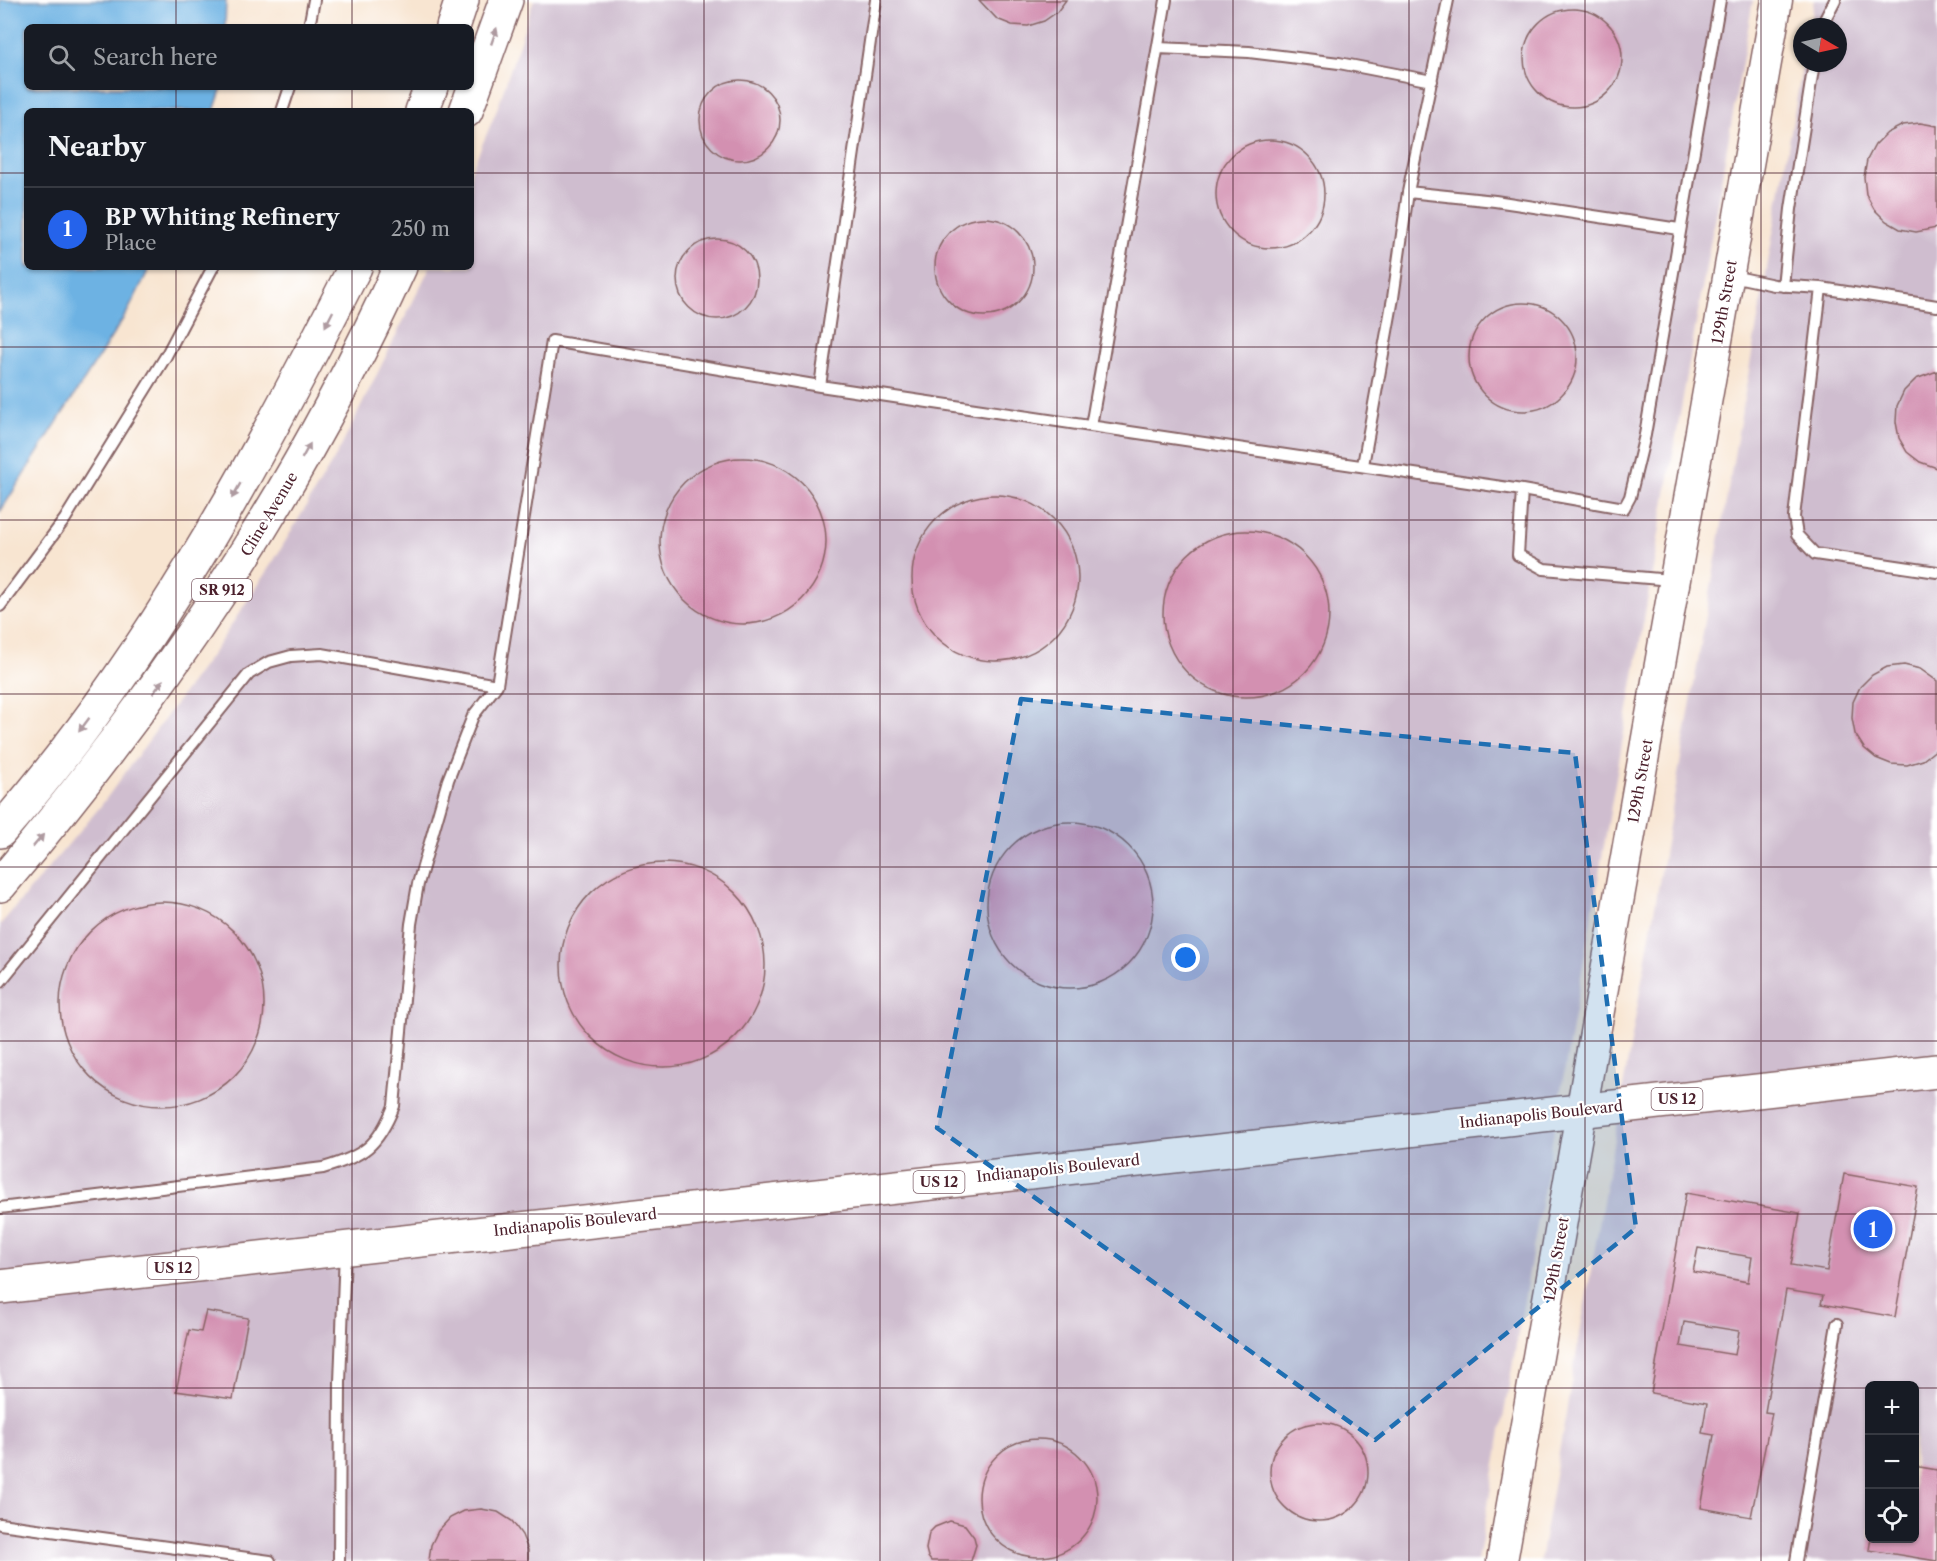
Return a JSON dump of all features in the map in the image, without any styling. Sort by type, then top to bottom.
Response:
[{"type":"main road","points":[[454,24],[462,0]]},
{"type":"main road","points":[[474,89],[506,0]]},
{"type":"main road","name":"129th Street","points":[[1502,1561],[1777,0]]},
{"type":"main road","points":[[423,108],[430,90]]},
{"type":"main road","points":[[467,108],[474,90]]},
{"type":"main road","name":"SR 912","points":[[0,831],[70,743],[158,619],[270,433],[353,270]]},
{"type":"main road","name":"Cline Avenue","points":[[0,885],[100,764],[200,626],[304,454],[398,270]]},
{"type":"main road","name":"Indianapolis Boulevard","points":[[0,1287],[1937,1071]]},
{"type":"lane","points":[[310,24],[314,0]]},
{"type":"lane","points":[[820,386],[876,0]]},
{"type":"lane","points":[[1091,426],[1166,0]]},
{"type":"lane","points":[[1363,465],[1393,298],[1408,192],[1448,0]]},
{"type":"lane","points":[[0,1208],[323,1168],[350,1160],[369,1148],[384,1131],[394,1106],[411,924],[418,884],[448,780],[473,716],[497,685],[552,341],[820,386],[1363,465],[1624,508],[1630,497],[1645,435],[1720,0]]},
{"type":"lane","points":[[1826,18],[1835,0]]},
{"type":"lane","points":[[1158,48],[1249,52],[1339,63],[1432,81]]},
{"type":"lane","points":[[1783,286],[1791,209],[1814,72]]},
{"type":"lane","points":[[283,108],[289,90]]},
{"type":"lane","points":[[1408,192],[1495,201],[1680,229]]},
{"type":"lane","points":[[0,606],[65,519],[166,356],[211,270]]},
{"type":"lane","points":[[1728,275],[1783,286],[1821,288],[1937,306]]},
{"type":"lane","points":[[1821,288],[1794,517],[1797,535],[1815,554],[1937,573]]},
{"type":"lane","points":[[1522,490],[1518,555],[1544,569],[1675,580]]},
{"type":"lane","points":[[0,982],[249,674],[269,662],[291,656],[322,654],[497,685]]},
{"type":"lane","points":[[339,1561],[339,1383],[346,1248]]},
{"type":"lane","points":[[1796,1561],[1837,1324]]},
{"type":"lane","points":[[0,1524],[270,1561]]},
{"type":"highlighted area","points":[[1021,699],[1575,753],[1636,1228],[1375,1440],[937,1128]]},
{"type":"shaded area","points":[[534,0],[1753,0],[1478,1561],[0,1561],[0,925],[100,807],[215,650],[276,557],[340,449],[429,270],[474,270],[474,164],[496,112]]},
{"type":"shaded area","points":[[1814,0],[1937,0],[1937,1561],[1540,1561],[1801,72],[1847,72],[1847,18],[1811,18]]},
{"type":"water","points":[[0,0],[226,0],[225,24],[24,24],[24,90],[221,90],[215,108],[24,108],[24,270],[148,270],[128,311],[0,512]]},
{"type":"building","points":[[979,0],[1066,0],[1057,12],[1044,21],[1028,26],[1012,25],[997,19]]},
{"type":"building","points":[[1573,9],[1592,12],[1608,23],[1619,39],[1622,58],[1619,77],[1608,93],[1592,104],[1573,107],[1554,104],[1538,93],[1527,77],[1524,58],[1527,39],[1538,23],[1554,12]]},
{"type":"building","points":[[740,80],[755,83],[768,92],[777,105],[780,120],[777,135],[768,148],[755,157],[740,160],[725,157],[712,148],[703,135],[700,120],[703,105],[712,92],[725,83]]},
{"type":"building","points":[[1920,123],[1937,126],[1937,228],[1916,232],[1900,229],[1886,221],[1874,209],[1866,194],[1864,177],[1867,160],[1875,145],[1887,133],[1903,125]]},
{"type":"building","points":[[1270,140],[1291,144],[1308,156],[1320,173],[1324,194],[1320,215],[1308,232],[1291,244],[1270,248],[1249,244],[1232,232],[1220,215],[1216,194],[1220,173],[1232,156],[1249,144]]},
{"type":"building","points":[[984,218],[1003,221],[1019,232],[1030,248],[1033,267],[1030,286],[1019,302],[1003,313],[984,316],[965,313],[949,302],[938,286],[935,267],[938,248],[949,232],[965,221]]},
{"type":"building","points":[[717,239],[732,242],[745,251],[754,264],[757,279],[754,294],[745,307],[732,316],[717,319],[702,316],[689,307],[680,294],[677,279],[680,264],[689,251],[702,242]]},
{"type":"building","points":[[1523,303],[1544,307],[1561,319],[1573,336],[1577,357],[1573,378],[1561,395],[1544,407],[1523,411],[1502,407],[1485,395],[1473,378],[1469,357],[1473,336],[1485,319],[1502,307]]},
{"type":"building","points":[[1937,371],[1937,468],[1920,462],[1907,452],[1899,438],[1896,422],[1897,406],[1904,391],[1916,379]]},
{"type":"building","points":[[743,458],[775,465],[789,472],[801,483],[812,495],[819,509],[826,541],[819,573],[812,587],[801,599],[789,610],[775,617],[743,624],[711,617],[697,610],[685,599],[674,587],[667,573],[660,541],[667,509],[674,495],[685,483],[697,472],[711,465]]},
{"type":"building","points":[[995,495],[1027,502],[1041,509],[1053,520],[1064,532],[1071,546],[1078,578],[1071,610],[1064,624],[1053,636],[1041,647],[1027,654],[995,661],[963,654],[949,647],[937,636],[926,624],[919,610],[912,578],[919,546],[926,532],[937,520],[949,509],[963,502]]},
{"type":"building","points":[[1246,531],[1278,538],[1292,545],[1304,556],[1315,568],[1322,582],[1329,614],[1322,646],[1315,660],[1304,672],[1292,683],[1278,690],[1246,697],[1214,690],[1200,683],[1188,672],[1177,660],[1170,646],[1163,614],[1170,582],[1177,568],[1188,556],[1200,545],[1214,538]]},
{"type":"building","points":[[1904,665],[1920,669],[1937,681],[1937,749],[1923,760],[1907,765],[1891,764],[1876,758],[1864,748],[1855,734],[1852,718],[1853,702],[1860,687],[1872,675],[1887,667]]},
{"type":"building","points":[[1070,822],[1102,829],[1116,836],[1128,847],[1139,859],[1146,873],[1153,905],[1146,937],[1139,951],[1128,963],[1116,974],[1102,981],[1070,988],[1038,981],[1024,974],[1012,963],[1001,951],[994,937],[987,905],[994,873],[1001,859],[1012,847],[1024,836],[1038,829]]},
{"type":"building","points":[[663,863],[693,867],[711,875],[728,886],[742,900],[761,935],[765,965],[761,995],[753,1013],[742,1030],[728,1044],[693,1063],[663,1067],[633,1063],[615,1055],[598,1044],[584,1030],[565,995],[561,965],[565,935],[573,917],[584,900],[598,886],[633,867]]},
{"type":"building","points":[[152,902],[172,902],[192,906],[210,914],[227,925],[241,939],[260,974],[264,1004],[260,1034],[252,1052],[241,1069],[227,1083],[192,1102],[172,1106],[152,1106],[132,1102],[114,1094],[97,1083],[83,1069],[64,1034],[60,1014],[60,994],[64,974],[72,956],[83,939],[97,925],[132,906]]},
{"type":"building","points":[[1844,1174],[1918,1187],[1895,1317],[1821,1304],[1823,1296],[1786,1290],[1765,1412],[1772,1413],[1751,1517],[1701,1508],[1714,1435],[1702,1433],[1707,1403],[1651,1393],[1686,1193],[1800,1213],[1791,1265],[1827,1271]],"holes":[[[1698,1248],[1752,1257],[1748,1282],[1693,1272]],[[1684,1322],[1739,1331],[1735,1355],[1680,1346]]]},
{"type":"building","points":[[206,1311],[248,1318],[233,1399],[176,1391],[189,1330],[201,1332]]},
{"type":"building","points":[[1319,1423],[1338,1426],[1354,1437],[1365,1453],[1368,1472],[1365,1491],[1354,1507],[1338,1518],[1319,1521],[1300,1518],[1284,1507],[1273,1491],[1270,1472],[1273,1453],[1284,1437],[1300,1426]]},
{"type":"building","points":[[1038,1439],[1060,1444],[1080,1456],[1092,1476],[1097,1498],[1092,1520],[1080,1540],[1060,1552],[1038,1557],[1016,1552],[996,1540],[984,1520],[979,1498],[984,1476],[996,1456],[1016,1444]]},
{"type":"building","points":[[1919,1467],[1937,1470],[1937,1561],[1869,1550],[1870,1543],[1919,1543]]},
{"type":"building","points":[[481,1509],[498,1512],[512,1521],[522,1535],[528,1550],[528,1561],[429,1561],[431,1545],[438,1531],[450,1518],[464,1511]]},
{"type":"building","points":[[950,1521],[965,1525],[974,1537],[976,1545],[971,1561],[931,1561],[928,1557],[926,1549],[929,1533],[935,1527]]},
{"type":"place","name":"BP Whiting Refinery","points":[[1873,1229]]}]
